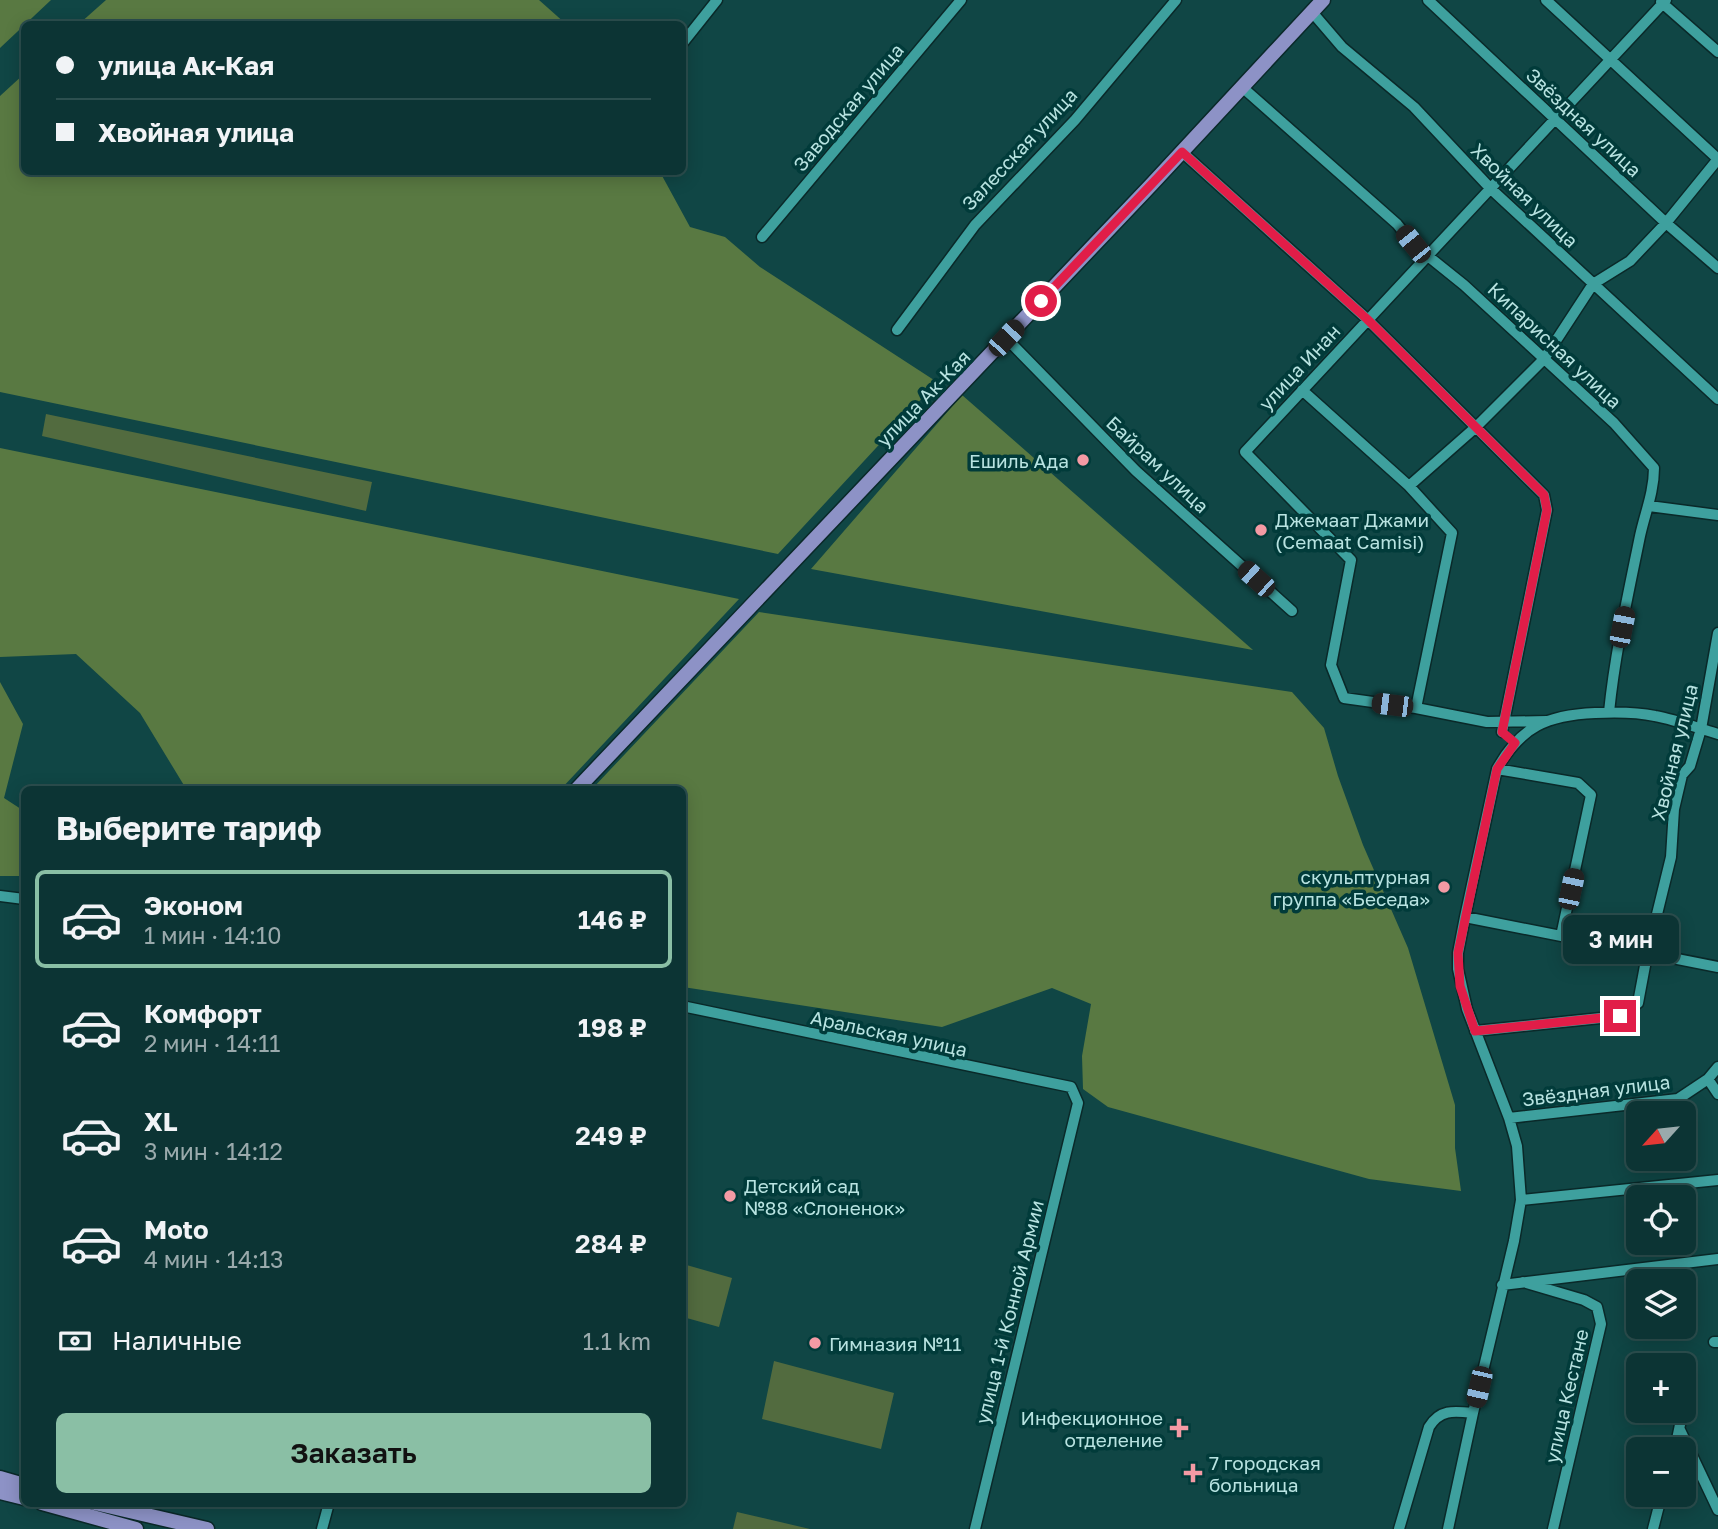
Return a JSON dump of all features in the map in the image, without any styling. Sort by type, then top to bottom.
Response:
[{"type":"main road","name":"улица Ак-Кая","points":[[580,786],[1323,0]]},
{"type":"main road","points":[[0,1478],[21,1484]]},
{"type":"main road","points":[[0,1492],[21,1497]]},
{"type":"main road","points":[[63,1507],[137,1521],[207,1529]]},
{"type":"main road","points":[[104,1507],[137,1521]]},
{"type":"street","points":[[686,39],[717,0]]},
{"type":"street","name":"Заводская улица","points":[[762,237],[961,0]]},
{"type":"street","name":"Залесская улица","points":[[897,330],[975,225],[1075,120],[1176,0]]},
{"type":"street","name":"Звёздная улица","points":[[1428,0],[1666,223],[1718,268]]},
{"type":"street","points":[[1409,486],[1476,427],[1544,359],[1593,284],[1630,261],[1666,223],[1718,159],[1546,0]]},
{"type":"street","points":[[1663,2],[1718,52]]},
{"type":"street","name":"улица Инан","points":[[1416,708],[1344,698],[1331,665],[1351,561],[1245,452],[1663,2]]},
{"type":"street","name":"Хвойная улица","points":[[1312,12],[1342,47],[1414,107],[1491,190],[1718,399]]},
{"type":"street","name":"Кипарисная улица","points":[[1242,87],[1397,224],[1413,244],[1544,359],[1614,424],[1654,468],[1649,506],[1641,532],[1615,662],[1609,712]]},
{"type":"street","points":[[1182,152],[1367,319],[1544,495],[1547,510],[1503,727],[1515,743]]},
{"type":"street","name":"Байрам улица","points":[[1006,338],[1136,471],[1292,611]]},
{"type":"street","points":[[1302,390],[1409,486],[1452,533],[1416,708],[1503,727],[1547,721],[1572,714],[1609,712],[1654,715],[1718,734]]},
{"type":"street","points":[[1649,506],[1718,514]]},
{"type":"street","name":"Хвойная улица","points":[[1475,1031],[1620,1016],[1638,1003],[1671,857],[1674,809],[1682,775],[1690,766],[1701,729],[1718,633]]},
{"type":"street","points":[[1448,1529],[1521,1200],[1517,1146],[1510,1118],[1460,986],[1458,953],[1497,769],[1515,743],[1547,721]]},
{"type":"street","points":[[1497,769],[1578,783],[1591,795],[1561,936]]},
{"type":"street","points":[[0,896],[21,899]]},
{"type":"street","points":[[1465,917],[1718,967]]},
{"type":"street","name":"Аральская улица","points":[[686,1007],[1071,1087],[1078,1104]]},
{"type":"street","name":"Звёздная улица","points":[[1510,1118],[1678,1099],[1708,1079],[1718,1067]]},
{"type":"street","points":[[1708,1079],[1718,1094]]},
{"type":"street","name":"улица 1-й Конной Армии","points":[[975,1529],[1078,1104]]},
{"type":"street","points":[[1521,1200],[1718,1180]]},
{"type":"street","points":[[1502,1285],[1718,1259]]},
{"type":"street","name":"улица Кестане","points":[[1523,1282],[1584,1300],[1597,1307],[1601,1324],[1553,1529]]},
{"type":"street","points":[[1399,1529],[1429,1427],[1435,1418],[1452,1411],[1473,1413]]},
{"type":"street","points":[[1678,1437],[1681,1423]]},
{"type":"street","points":[[1680,1430],[1718,1510]]},
{"type":"street","points":[[322,1529],[327,1507]]},
{"type":"street","points":[[1653,1529],[1659,1507]]},
{"type":"green space","points":[[0,0],[51,0],[29,21],[21,21],[21,28],[0,48]]},
{"type":"green space","points":[[106,0],[539,0],[563,21],[82,21]]},
{"type":"green space","points":[[21,77],[21,175],[662,175],[690,227],[725,237],[760,267],[937,382],[778,554],[0,392],[0,96]]},
{"type":"green space","points":[[962,395],[1253,650],[811,569]]},
{"type":"green space","points":[[46,414],[372,482],[366,511],[42,436]]},
{"type":"green space","points":[[0,448],[739,599],[564,786],[184,786],[140,713],[76,654],[0,657]]},
{"type":"green space","points":[[759,612],[1292,692],[1324,728],[1363,845],[1408,948],[1455,1105],[1455,1148],[1461,1191],[1369,1179],[1108,1107],[1083,1089],[1082,1056],[1091,1004],[1052,988],[942,1027],[686,987],[686,786],[595,786]]},
{"type":"green space","points":[[0,682],[23,724],[4,798],[21,809],[21,876],[0,876]]},
{"type":"green space","points":[[686,1265],[732,1278],[719,1327],[686,1318]]},
{"type":"green space","points":[[774,1361],[894,1393],[881,1449],[762,1419]]},
{"type":"green space","points":[[737,1512],[810,1529],[733,1529]]},
{"type":"place","name":"Ешиль Ада","points":[[1083,460]]},
{"type":"place","name":"Джемаат Джами (Cemaat Camisi)","points":[[1261,530]]},
{"type":"place","name":"скульптурная группа «Беседа»","points":[[1444,887]]},
{"type":"place","name":"Детский сад №88 «Слоненок»","points":[[730,1196]]},
{"type":"place","name":"Гимназия №11","points":[[815,1343]]},
{"type":"place","name":"Инфекционное отделение","points":[[1179,1428]]},
{"type":"place","name":"7 городская больница","points":[[1193,1473]]},
{"type":"route","points":[[1041,301],[1182,152],[1367,319],[1544,495],[1547,510],[1502,732],[1515,743],[1497,769],[1458,953],[1460,986],[1475,1031],[1620,1016]]}]
